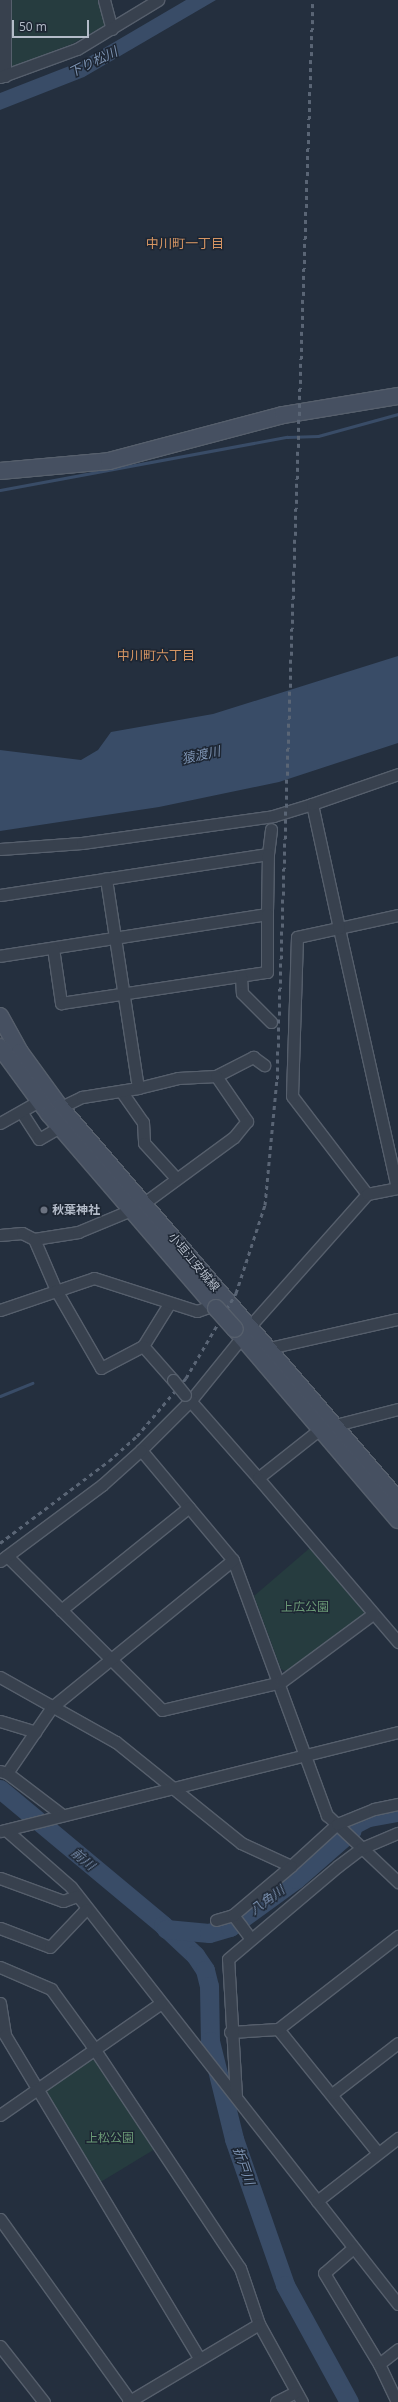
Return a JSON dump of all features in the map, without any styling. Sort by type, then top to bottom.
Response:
[{"type":"main road","points":[[0,471],[108,461],[283,415],[398,396]]},
{"type":"main road","name":"小垣江安城線","points":[[0,1016],[55,1110],[138,1206],[242,1331],[326,1426],[398,1500]]},
{"type":"main road","name":"小垣江安城線","points":[[0,1047],[39,1100],[55,1110],[60,1127],[138,1206],[215,1306],[242,1331],[269,1348],[398,1520]]},
{"type":"street","points":[[5,0],[3,76],[77,49],[158,0]]},
{"type":"street","points":[[104,0],[112,29]]},
{"type":"street","points":[[0,849],[82,843],[273,816],[398,774]]},
{"type":"street","points":[[312,804],[398,1188],[367,1194],[242,1331],[188,1398],[141,1450],[102,1485],[3,1558],[61,1610],[162,1710],[281,1682],[373,1614]]},
{"type":"street","points":[[53,948],[61,1003],[267,972],[268,854],[271,829]]},
{"type":"street","points":[[0,894],[268,854]]},
{"type":"street","points":[[106,878],[138,1088]]},
{"type":"street","points":[[0,956],[115,936],[267,914]]},
{"type":"street","points":[[367,1194],[292,1096],[297,937],[398,914]]},
{"type":"street","points":[[241,976],[242,993],[271,1022]]},
{"type":"street","points":[[55,1110],[82,1097],[138,1088],[178,1078],[216,1076],[252,1057],[264,1065]]},
{"type":"street","points":[[0,1235],[22,1233],[34,1239],[78,1232],[138,1206],[234,1137],[247,1121],[216,1076]]},
{"type":"street","points":[[120,1091],[142,1122],[144,1143],[176,1178]]},
{"type":"street","points":[[0,1123],[22,1113],[39,1100]]},
{"type":"street","points":[[22,1113],[39,1139],[60,1127]]},
{"type":"street","points":[[34,1239],[56,1290],[101,1368],[143,1346],[169,1304]]},
{"type":"street","points":[[0,1310],[94,1278],[169,1304],[196,1311],[215,1306]]},
{"type":"street","points":[[269,1348],[398,1319]]},
{"type":"street","points":[[143,1346],[398,1642]]},
{"type":"street","points":[[258,1478],[326,1426],[398,1409]]},
{"type":"street","points":[[141,1450],[233,1560],[281,1682],[327,1815],[398,1882]]},
{"type":"street","points":[[61,1610],[189,1507]]},
{"type":"street","points":[[61,1814],[3,1772],[36,1732],[52,1706],[111,1660],[233,1560]]},
{"type":"street","points":[[0,1677],[116,1742],[240,1843],[291,1866]]},
{"type":"street","points":[[0,1721],[36,1732]]},
{"type":"street","points":[[3,1831],[61,1814],[398,1732]]},
{"type":"street","points":[[216,1920],[233,1915],[291,1866],[337,1824],[374,1809],[398,1804]]},
{"type":"street","points":[[3,1831],[77,1896],[193,2044],[236,2096],[398,2304]]},
{"type":"street","points":[[236,2096],[230,2032],[228,1958],[360,1846],[398,1833]]},
{"type":"street","points":[[0,1878],[63,1902],[77,1896]]},
{"type":"street","points":[[0,1928],[50,1947],[86,1909]]},
{"type":"street","points":[[233,1915],[251,1939]]},
{"type":"street","points":[[230,2032],[278,2029],[398,1936]]},
{"type":"street","points":[[0,1968],[51,1989],[95,2049],[240,2268],[260,2324],[302,2402]]},
{"type":"street","points":[[0,2002],[5,2035],[200,2359]]},
{"type":"street","points":[[0,2115],[161,2003]]},
{"type":"street","points":[[278,2029],[332,2094],[378,2153]]},
{"type":"street","points":[[332,2094],[398,2043]]},
{"type":"street","points":[[317,2200],[398,2138]]},
{"type":"street","points":[[0,2219],[129,2402],[260,2324]]},
{"type":"street","points":[[353,2248],[324,2273],[379,2364],[398,2402]]},
{"type":"street","points":[[0,2346],[40,2401]]},
{"type":"street","points":[[379,2364],[398,2349]]},
{"type":"street","points":[[276,2402],[296,2392]]},
{"type":"green space","points":[[10,0],[100,0],[107,24],[72,44],[11,67]]},
{"type":"green space","name":"上広公園","points":[[311,1547],[364,1609],[364,1614],[287,1672],[281,1669],[254,1596]]},
{"type":"green space","name":"上松公園","points":[[91,2060],[98,2061],[155,2149],[99,2183],[47,2095],[48,2088]]},
{"type":"water","name":"下り松川","points":[[186,0],[216,0],[84,77],[0,110],[0,93],[82,61]]},
{"type":"water","name":"猿渡川","points":[[398,656],[398,743],[279,782],[159,807],[0,831],[0,750],[81,760],[98,750],[111,732],[213,714]]},
{"type":"waterway","points":[[0,490],[287,437],[318,436],[398,414]]},
{"type":"waterway","points":[[0,1396],[33,1383]]},
{"type":"waterway","name":"折戸川","points":[[0,1789],[163,1925],[195,1955],[205,1970],[209,1986],[210,2041],[234,2139],[285,2285],[349,2402]]},
{"type":"waterway","points":[[352,1830],[369,1821],[398,1816]]},
{"type":"waterway","name":"八角川","points":[[166,1929],[209,1933],[230,1927],[296,1879],[352,1830]]},
{"type":"railway","points":[[0,1543],[109,1461],[137,1436],[186,1378],[236,1293],[265,1205],[277,1079],[313,0]]},
{"type":"place","name":"秋葉神社","points":[[44,1210]]},
{"type":"district","name":"中川町一丁目","points":[[185,243]]},
{"type":"district","name":"中川町六丁目","points":[[156,655]]},
{"type":"water label","name":"前川","points":[[83,1859]]}]
